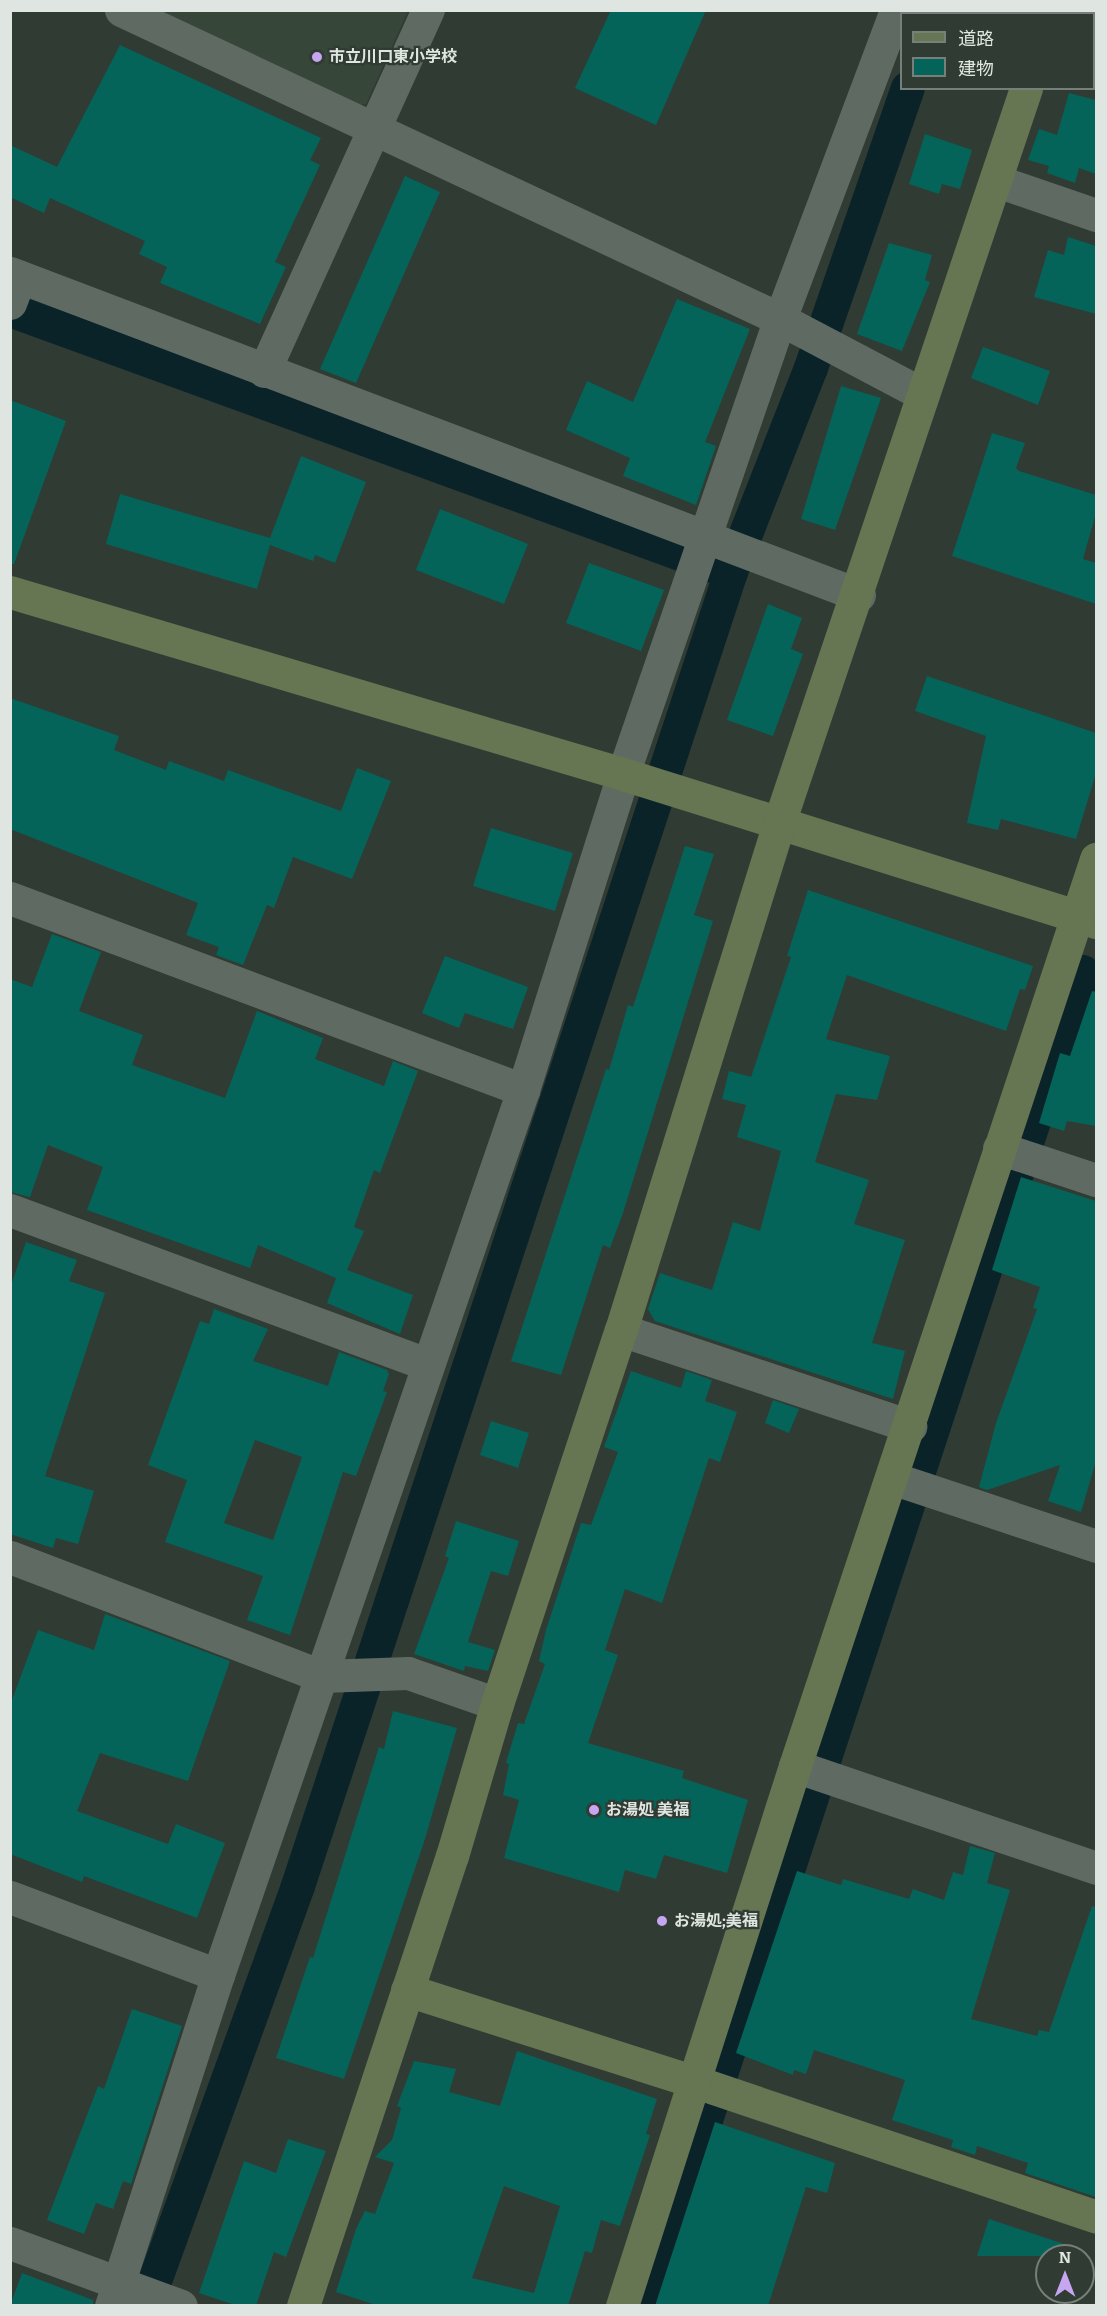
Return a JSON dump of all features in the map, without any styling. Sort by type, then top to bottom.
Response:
[{"type":"street","points":[[121,10],[780,319],[922,394]]},
{"type":"street","points":[[264,371],[428,10]]},
{"type":"street","points":[[115,2295],[218,1975],[426,1364],[523,1090],[780,319],[892,15]]},
{"type":"street","points":[[303,2306],[452,1856],[497,1704],[621,1330],[779,823],[859,595],[922,394],[997,181],[1025,90]]},
{"type":"street","points":[[997,181],[1096,215]]},
{"type":"street","points":[[14,285],[264,371],[704,549],[774,562],[859,595]]},
{"type":"street","points":[[10,592],[629,776],[1087,919]]},
{"type":"street","points":[[622,2306],[696,2082],[795,1766],[910,1426],[999,1148],[1087,919],[1096,859]]},
{"type":"street","points":[[10,898],[523,1090]]},
{"type":"street","points":[[999,1148],[1096,1180]]},
{"type":"street","points":[[10,1210],[426,1364]]},
{"type":"street","points":[[621,1330],[910,1426]]},
{"type":"street","points":[[892,1478],[1096,1546]]},
{"type":"street","points":[[10,1557],[321,1676],[408,1673],[497,1704]]},
{"type":"street","points":[[795,1766],[1096,1869]]},
{"type":"street","points":[[10,1897],[218,1975]]},
{"type":"street","points":[[407,1990],[696,2082],[1096,2217]]},
{"type":"street","points":[[10,2243],[115,2295],[181,2306]]},
{"type":"shaded area","name":"市立川口東小学校","points":[[149,11],[408,11],[366,104],[347,106]]},
{"type":"building","points":[[611,10],[706,10],[656,125],[575,88]]},
{"type":"building","points":[[120,45],[321,138],[310,160],[320,165],[275,262],[286,267],[260,324],[160,283],[167,267],[139,254],[145,241],[50,198],[44,213],[10,197],[10,145],[57,167]]},
{"type":"building","points":[[1069,93],[1096,100],[1096,174],[1079,168],[1075,183],[1047,173],[1049,166],[1028,160],[1039,129],[1057,135]]},
{"type":"building","points":[[925,134],[972,150],[960,189],[942,184],[939,194],[909,184]]},
{"type":"building","points":[[405,176],[440,192],[356,383],[320,369]]},
{"type":"building","points":[[1068,237],[1096,246],[1096,314],[1034,297],[1048,250],[1064,255]]},
{"type":"building","points":[[889,243],[932,255],[925,280],[930,282],[902,351],[857,334]]},
{"type":"building","points":[[677,299],[750,329],[705,442],[716,446],[696,505],[623,476],[630,458],[566,430],[587,381],[633,402]]},
{"type":"building","points":[[983,347],[1050,371],[1038,405],[971,378]]},
{"type":"building","points":[[841,386],[881,398],[835,530],[801,519]]},
{"type":"building","points":[[10,400],[66,421],[14,564],[10,564]]},
{"type":"building","points":[[992,433],[1025,443],[1016,468],[1019,471],[1096,495],[1096,513],[1083,559],[1096,563],[1096,604],[952,556]]},
{"type":"building","points":[[301,456],[366,482],[335,563],[315,555],[313,561],[270,545],[257,589],[106,544],[120,494],[270,538]]},
{"type":"building","points":[[440,509],[528,544],[504,604],[416,570]]},
{"type":"building","points":[[589,563],[664,590],[641,651],[566,623]]},
{"type":"building","points":[[768,604],[802,618],[791,649],[803,654],[773,736],[727,720]]},
{"type":"building","points":[[927,676],[1096,733],[1096,773],[1076,839],[1001,819],[998,830],[967,823],[986,736],[915,711]]},
{"type":"building","points":[[10,698],[119,736],[114,750],[166,770],[169,761],[224,781],[228,770],[341,811],[357,768],[391,781],[352,879],[293,857],[274,908],[267,905],[243,965],[216,955],[219,947],[186,935],[198,903],[10,829]]},
{"type":"building","points":[[491,828],[573,853],[555,911],[473,886]]},
{"type":"building","points":[[685,846],[714,854],[694,915],[713,921],[623,1213],[610,1248],[603,1245],[561,1375],[511,1361],[606,1069],[609,1070],[628,1005],[633,1007]]},
{"type":"building","points":[[808,890],[1033,966],[1025,990],[1020,989],[1006,1031],[847,975],[826,1039],[890,1056],[877,1100],[836,1094],[815,1162],[869,1180],[854,1224],[905,1240],[872,1343],[905,1351],[893,1399],[655,1321],[648,1309],[660,1273],[712,1290],[733,1222],[760,1231],[781,1151],[737,1137],[746,1105],[722,1099],[729,1071],[751,1077],[791,957],[787,956]]},
{"type":"building","points":[[52,934],[101,952],[79,1011],[143,1035],[132,1065],[225,1098],[257,1011],[323,1038],[315,1059],[384,1086],[393,1061],[418,1071],[380,1173],[374,1170],[354,1227],[364,1231],[347,1270],[413,1295],[400,1334],[327,1303],[336,1278],[258,1245],[250,1268],[87,1210],[103,1167],[48,1145],[30,1197],[10,1192],[10,979],[32,987]]},
{"type":"building","points":[[445,956],[528,987],[513,1029],[465,1013],[459,1028],[422,1013]]},
{"type":"building","points":[[1092,991],[1096,992],[1096,1126],[1067,1121],[1064,1131],[1039,1123],[1060,1053],[1070,1056]]},
{"type":"building","points":[[1021,1177],[1096,1201],[1096,1461],[1081,1512],[1048,1501],[1060,1465],[987,1490],[979,1487],[996,1423],[1037,1309],[1033,1308],[1040,1287],[992,1270]]},
{"type":"building","points":[[26,1242],[77,1260],[69,1281],[105,1293],[45,1476],[94,1491],[78,1544],[56,1538],[53,1548],[10,1534],[10,1288]]},
{"type":"building","points":[[214,1309],[268,1329],[253,1361],[328,1386],[339,1352],[387,1370],[389,1374],[383,1391],[387,1392],[356,1476],[343,1472],[290,1635],[247,1620],[263,1576],[165,1542],[187,1480],[148,1465],[200,1321],[209,1324]],"holes":[[[255,1440],[302,1457],[273,1540],[224,1523]]]},
{"type":"building","points":[[631,1371],[681,1388],[686,1371],[712,1380],[705,1401],[737,1412],[720,1462],[709,1458],[662,1603],[625,1589],[605,1650],[618,1655],[588,1743],[684,1771],[682,1778],[748,1800],[727,1873],[664,1855],[656,1879],[625,1870],[619,1892],[504,1858],[519,1800],[503,1795],[509,1764],[506,1763],[518,1723],[524,1724],[545,1664],[539,1661],[546,1630],[581,1523],[591,1525],[618,1452],[604,1447]]},
{"type":"building","points":[[773,1400],[799,1409],[789,1433],[765,1423]]},
{"type":"building","points":[[491,1421],[529,1433],[518,1468],[480,1455]]},
{"type":"building","points":[[456,1521],[519,1541],[508,1576],[491,1571],[468,1642],[495,1650],[488,1671],[465,1666],[464,1671],[414,1654],[449,1558],[445,1556]]},
{"type":"building","points":[[105,1614],[230,1661],[188,1781],[100,1753],[77,1811],[168,1844],[176,1824],[225,1843],[197,1918],[84,1876],[82,1882],[10,1854],[10,1705],[38,1630],[94,1650]]},
{"type":"building","points":[[393,1711],[457,1728],[425,1839],[344,2079],[276,2058],[310,1957],[313,1958],[379,1747],[384,1749]]},
{"type":"building","points":[[970,1846],[995,1853],[987,1883],[1010,1890],[971,2019],[1037,2036],[1039,2030],[1049,2032],[1092,1906],[1096,1907],[1096,2197],[1025,2173],[1028,2163],[977,2146],[975,2155],[951,2147],[953,2140],[892,2120],[905,2080],[814,2050],[806,2074],[794,2070],[793,2075],[736,2053],[797,1871],[841,1885],[843,1879],[909,1899],[913,1889],[944,1900],[953,1872],[963,1875]]},
{"type":"building","points":[[132,2009],[182,2026],[131,2184],[123,2181],[113,2209],[96,2203],[84,2234],[47,2220],[98,2086],[104,2089]]},
{"type":"building","points":[[517,2051],[657,2099],[646,2134],[650,2135],[620,2226],[601,2220],[592,2253],[585,2251],[568,2306],[379,2306],[336,2292],[356,2229],[365,2211],[375,2214],[394,2163],[375,2157],[392,2140],[401,2108],[397,2106],[414,2061],[456,2069],[449,2092],[500,2106]],"holes":[[[504,2186],[560,2206],[534,2293],[472,2278]]]},
{"type":"building","points":[[715,2122],[835,2163],[827,2193],[806,2187],[768,2306],[655,2306]]},
{"type":"building","points":[[288,2139],[326,2151],[286,2257],[274,2252],[256,2306],[238,2306],[199,2293],[244,2161],[276,2173]]},
{"type":"building","points":[[989,2219],[1064,2244],[1035,2244],[1035,2256],[977,2256]]},
{"type":"building","points":[[22,2273],[93,2300],[93,2306],[10,2306]]},
{"type":"waterway","points":[[146,2306],[298,1886],[731,572],[811,368],[907,90]]},
{"type":"waterway","points":[[10,310],[727,571]]},
{"type":"waterway","points":[[645,2306],[1083,972]]},
{"type":"place","name":"市立川口東小学校","points":[[317,57]]},
{"type":"place","name":"お湯処 美福","points":[[594,1810]]},
{"type":"place","name":"お湯処;美福","points":[[662,1921]]}]
